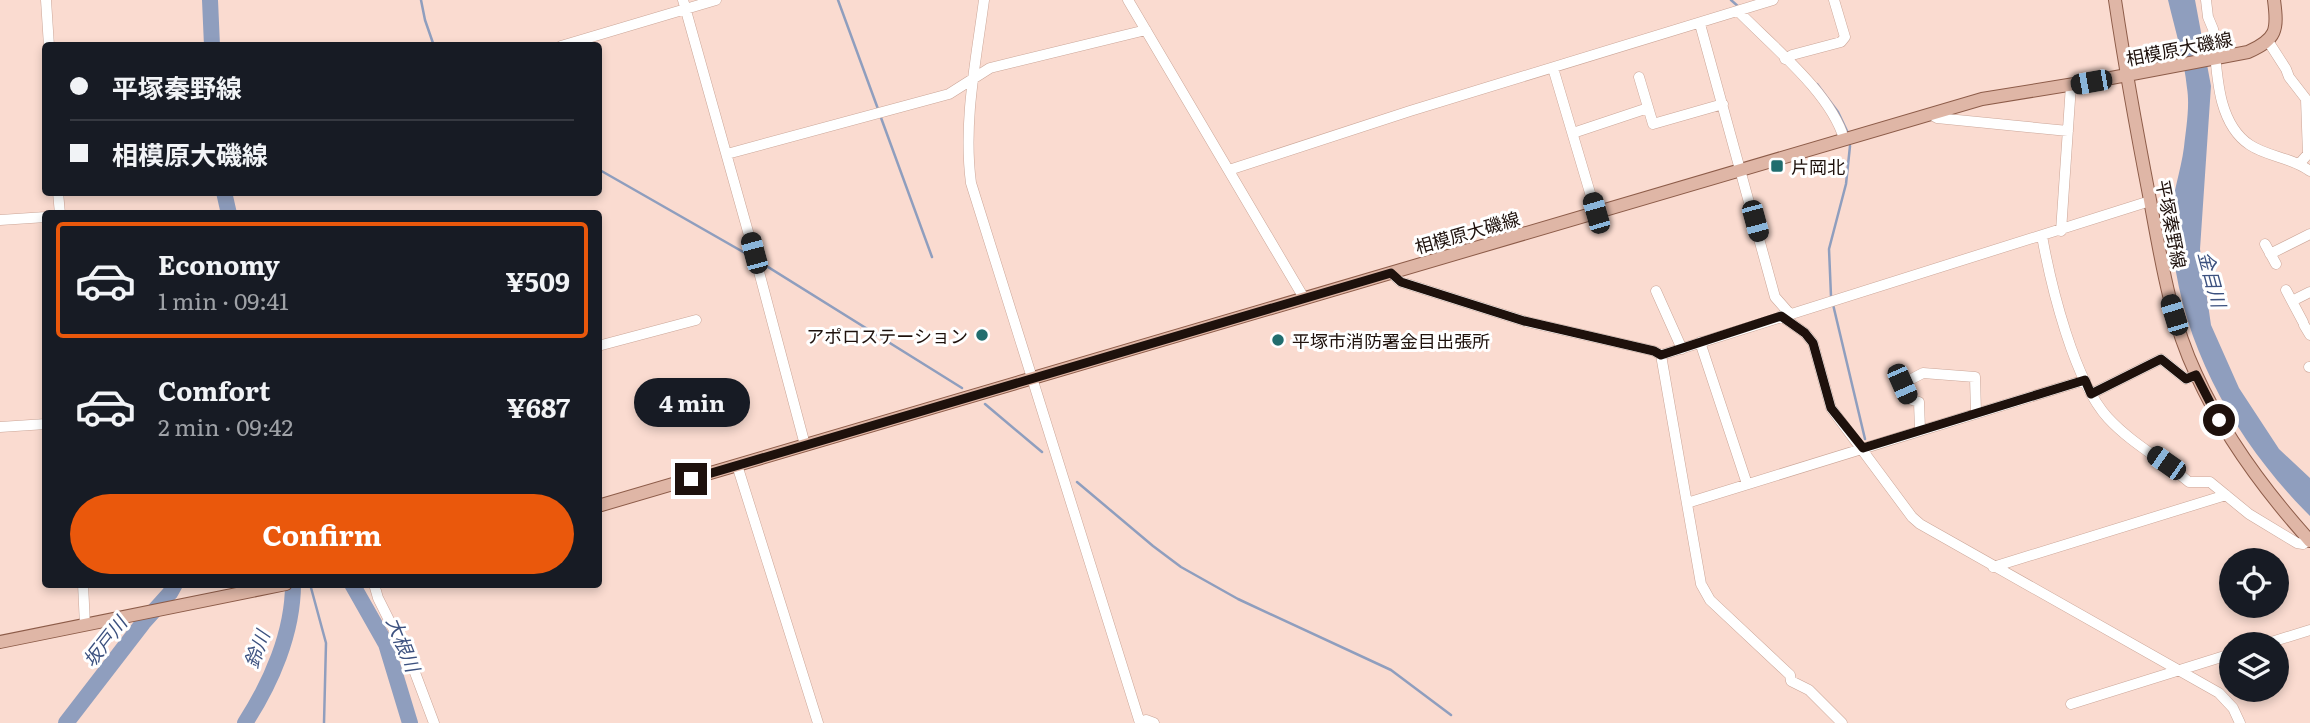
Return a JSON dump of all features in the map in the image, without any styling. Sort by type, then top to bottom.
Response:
[{"type":"main road","name":"平塚秦野線","points":[[2115,0],[2167,293],[2181,338],[2219,420],[2255,474],[2309,540]]},
{"type":"main road","points":[[2268,41],[2277,23],[2274,0]]},
{"type":"main road","name":"相模原大磯線","points":[[602,505],[1982,99],[2248,52],[2268,41]]},
{"type":"main road","points":[[0,642],[268,588]]},
{"type":"street","points":[[46,0],[49,42]]},
{"type":"street","points":[[573,42],[685,4],[716,0]]},
{"type":"street","points":[[984,0],[968,118],[971,183],[1140,723],[1146,720],[1154,723]]},
{"type":"street","points":[[1128,0],[1304,298]]},
{"type":"street","points":[[1229,170],[1410,111],[1773,0]]},
{"type":"street","points":[[1788,57],[1841,42],[1844,37],[1834,0]]},
{"type":"street","points":[[2206,0],[2213,29],[2213,59],[2225,115],[2240,136],[2252,146],[2300,163],[2310,171]]},
{"type":"street","points":[[685,4],[805,445]]},
{"type":"street","points":[[1742,10],[1788,57],[1828,105],[1844,139]]},
{"type":"street","points":[[1700,24],[1775,297],[1785,315],[1813,343],[1831,408],[1912,517],[1993,567],[2219,693],[2233,708],[2240,723]]},
{"type":"street","points":[[727,154],[949,94],[989,68],[1146,30]]},
{"type":"street","points":[[2268,41],[2289,77],[2308,99],[2309,154],[2300,163]]},
{"type":"street","points":[[1553,68],[1596,213]]},
{"type":"street","points":[[1639,77],[1653,124],[1723,104]]},
{"type":"street","points":[[2061,230],[2071,85]]},
{"type":"street","points":[[1573,133],[1648,108]]},
{"type":"street","points":[[1930,114],[1937,118],[2068,131]]},
{"type":"street","points":[[1391,273],[1401,282],[1524,321],[1654,351],[1661,355],[2150,201]]},
{"type":"street","points":[[0,220],[42,217]]},
{"type":"street","points":[[2276,264],[2268,249],[2310,234]]},
{"type":"street","points":[[2042,236],[2051,288],[2093,401],[2121,431],[2189,482],[2210,482],[2249,514],[2297,543],[2303,544],[2309,540]]},
{"type":"street","points":[[2286,290],[2310,335]]},
{"type":"street","points":[[1656,291],[1682,349]]},
{"type":"street","points":[[2292,302],[2310,292]]},
{"type":"street","points":[[602,345],[696,320]]},
{"type":"street","points":[[1700,342],[1747,484]]},
{"type":"street","points":[[1661,355],[1702,584],[1710,600],[1790,675],[1791,681],[1809,690],[1842,723]]},
{"type":"street","points":[[2091,394],[2161,359],[2186,379],[2196,375]]},
{"type":"street","points":[[1920,430],[1919,402],[1909,400],[1902,384],[1923,373],[1975,377],[1976,413]]},
{"type":"street","points":[[1687,503],[2085,380]]},
{"type":"street","points":[[0,427],[42,424]]},
{"type":"street","points":[[737,465],[818,723]]},
{"type":"street","points":[[1993,567],[2226,495]]},
{"type":"street","points":[[83,588],[85,625]]},
{"type":"street","points":[[375,588],[414,670],[433,723]]},
{"type":"street","points":[[2289,637],[2310,630]]},
{"type":"street","points":[[2071,704],[2219,658]]},
{"type":"water","points":[[2168,0],[2195,0],[2211,86],[2200,249],[2211,325],[2239,388],[2279,449],[2310,478],[2310,516],[2256,454],[2233,419],[2196,345],[2184,306],[2175,266],[2171,215],[2184,147],[2188,95],[2182,55]]},
{"type":"waterway","name":"鈴川","points":[[210,0],[212,42]]},
{"type":"waterway","points":[[421,0],[433,42]]},
{"type":"waterway","points":[[838,0],[878,109]]},
{"type":"waterway","points":[[1731,0],[1740,8]]},
{"type":"waterway","points":[[1817,84],[1838,112],[1847,131]]},
{"type":"waterway","points":[[880,115],[932,257]]},
{"type":"waterway","points":[[1850,146],[1846,184],[1829,249],[1831,296],[1865,439]]},
{"type":"waterway","points":[[602,171],[752,257]]},
{"type":"waterway","name":"鈴川","points":[[225,196],[228,210]]},
{"type":"waterway","points":[[760,262],[962,388]]},
{"type":"waterway","points":[[985,404],[1042,452]]},
{"type":"waterway","points":[[1077,482],[1181,567],[1238,599],[1391,670],[1451,715]]},
{"type":"waterway","name":"坂戸川","points":[[66,723],[173,588]]},
{"type":"waterway","name":"鈴川","points":[[245,723],[279,657],[289,621],[293,588]]},
{"type":"waterway","points":[[311,588],[326,643],[324,723]]},
{"type":"waterway","name":"大根川","points":[[354,588],[386,644],[410,723]]},
{"type":"place","name":"片岡北","points":[[1777,166]]},
{"type":"place","name":"アポロステーション","points":[[982,335]]},
{"type":"place","name":"平塚市消防署金目出張所","points":[[1278,340]]},
{"type":"route","points":[[691,479],[1391,273],[1401,282],[1524,321],[1654,351],[1661,355],[1781,316],[1805,333],[1813,343],[1831,408],[1863,448],[2085,380],[2091,394],[2161,359],[2186,379],[2196,375],[2219,420]]},
{"type":"water label","name":"金目川","points":[[2213,279]]}]
